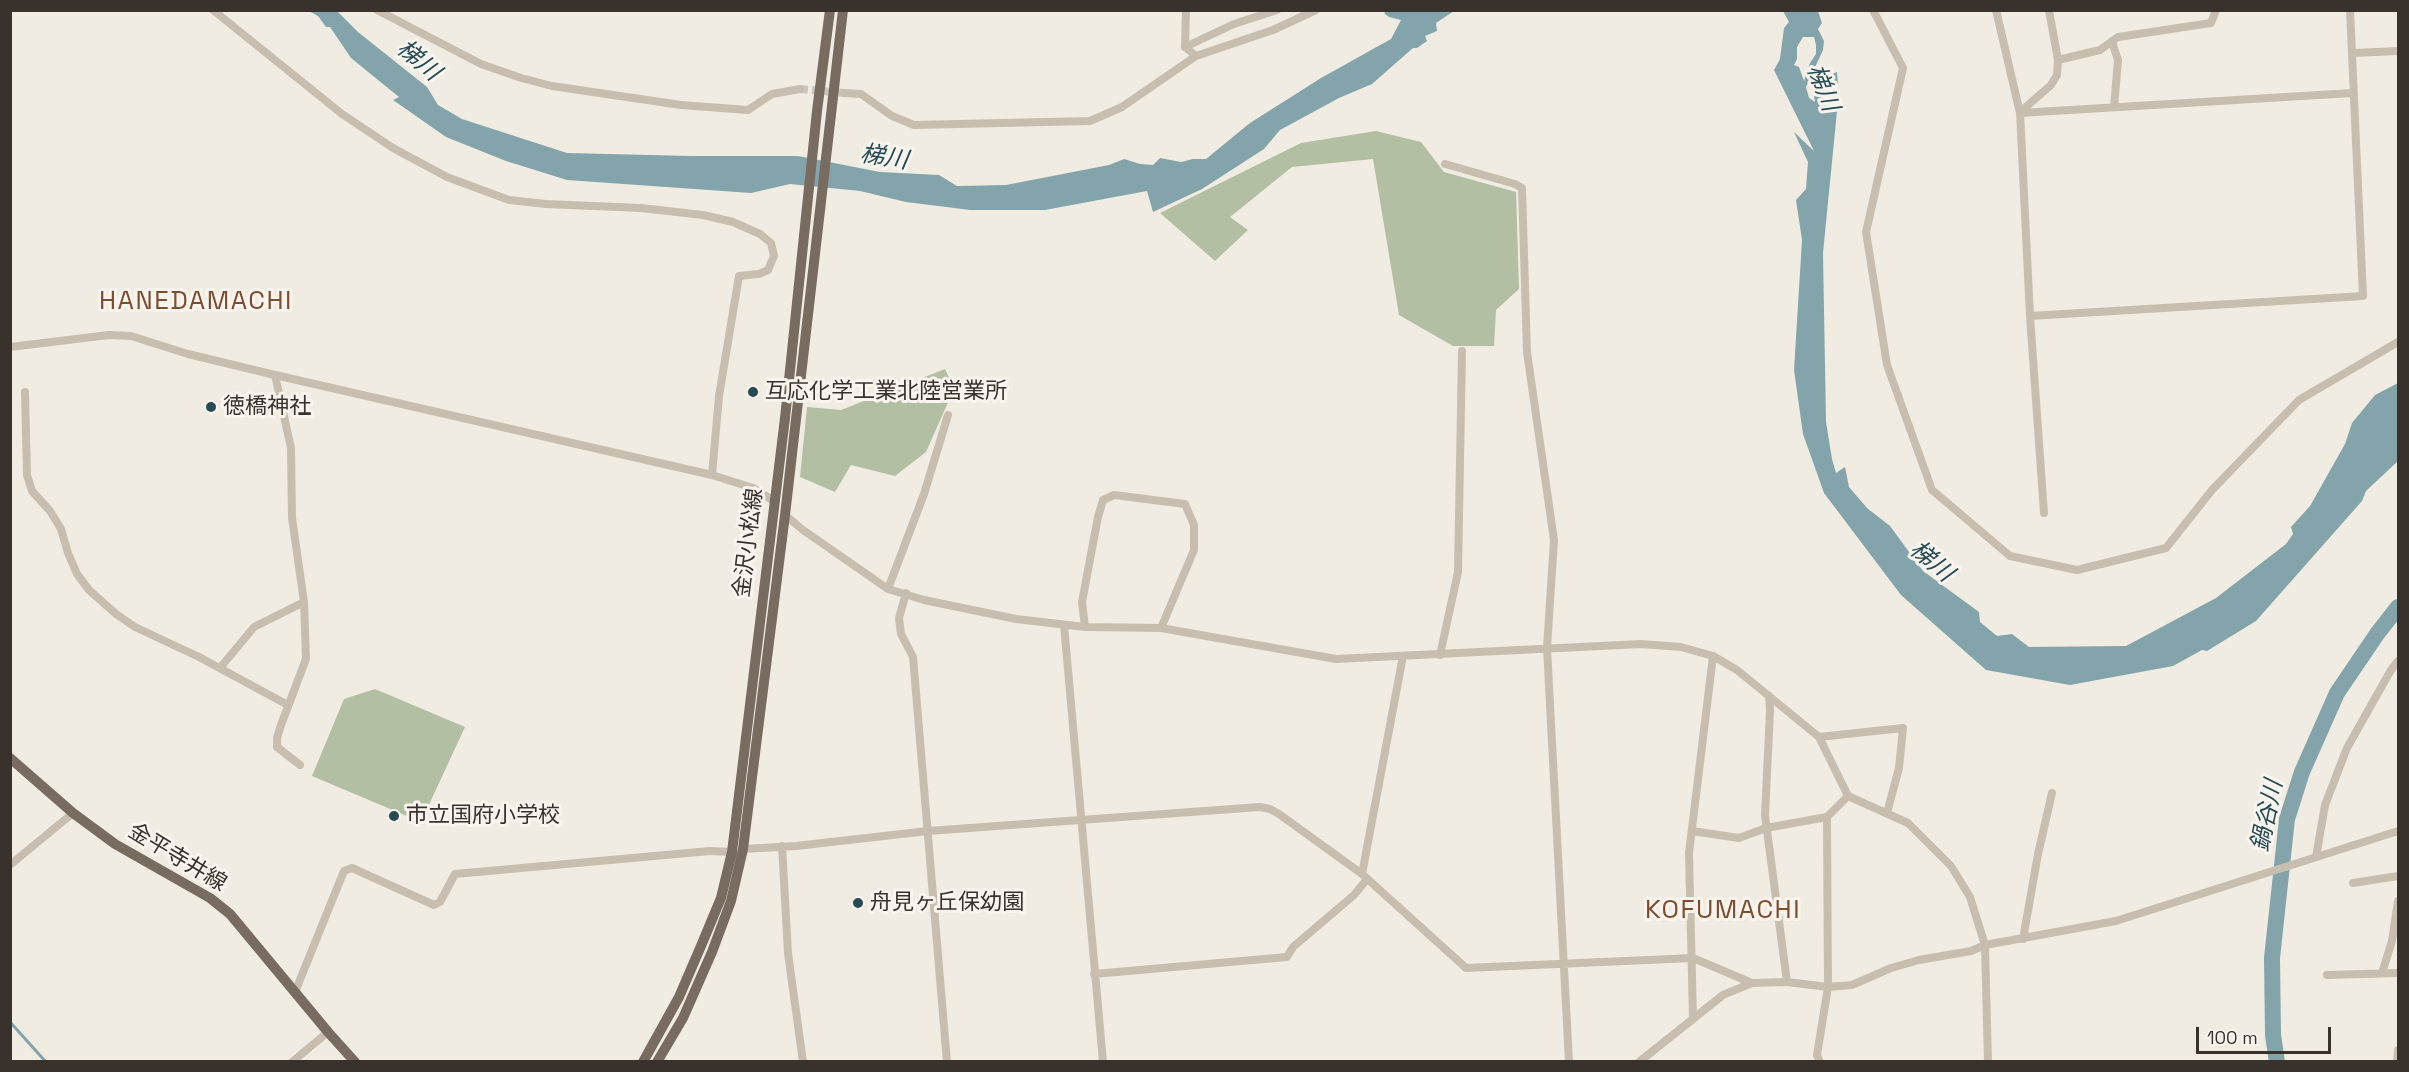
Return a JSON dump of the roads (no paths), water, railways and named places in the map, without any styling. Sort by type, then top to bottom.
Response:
[{"type":"main road","name":"金沢小松線","points":[[657,1062],[683,1018],[731,901],[830,10]]},
{"type":"main road","name":"金沢小松線","points":[[643,1062],[679,997],[720,898],[737,850],[785,514],[843,10]]},
{"type":"main road","name":"金平寺井線","points":[[10,758],[73,813],[115,844],[210,898],[230,914],[355,1062]]},
{"type":"street","points":[[213,10],[342,114],[393,148],[447,177],[509,200],[641,208],[703,215],[733,222],[760,234],[771,243],[774,256],[768,270],[759,274],[739,276],[719,396],[712,475]]},
{"type":"street","points":[[377,10],[481,64],[552,86],[681,105],[748,110],[772,94],[800,89]]},
{"type":"street","points":[[1186,10],[1185,47],[1196,57]]},
{"type":"street","points":[[1185,47],[1234,24],[1277,10]]},
{"type":"street","points":[[844,93],[861,94],[892,116],[914,125],[1090,121],[1122,107],[1196,57],[1273,30],[1316,10]]},
{"type":"street","points":[[1873,10],[1903,68],[1866,232],[1887,365],[1932,490],[2010,556],[2077,570],[2166,548],[2212,490],[2299,400],[2398,342]]},
{"type":"street","points":[[1996,10],[2020,113],[2030,316],[2044,513]]},
{"type":"street","points":[[2020,113],[2056,79],[2058,60],[2049,10]]},
{"type":"street","points":[[2058,60],[2100,50],[2118,38],[2211,23],[2216,10]]},
{"type":"street","points":[[2030,316],[2363,296],[2350,10]]},
{"type":"street","points":[[2112,42],[2118,60],[2114,107]]},
{"type":"street","points":[[2353,53],[2398,51]]},
{"type":"street","points":[[2020,113],[2352,93]]},
{"type":"street","points":[[1445,164],[1522,188],[1527,352],[1554,540],[1547,648],[1569,1062]]},
{"type":"street","points":[[10,346],[110,335],[130,336],[188,354],[275,375],[712,475],[753,488],[774,501]]},
{"type":"street","points":[[1440,655],[1458,572],[1462,351]]},
{"type":"street","points":[[275,375],[291,448],[292,518],[304,602],[306,659],[277,738],[277,747],[300,765]]},
{"type":"street","points":[[26,392],[27,475],[32,491],[50,511],[61,529],[77,574],[89,590],[116,614],[158,639],[220,668],[288,705]]},
{"type":"street","points":[[888,589],[924,494],[948,415]]},
{"type":"street","points":[[1085,627],[1082,602],[1098,517],[1103,500],[1114,495],[1185,504],[1194,525],[1194,550],[1161,628]]},
{"type":"street","points":[[785,514],[803,530],[888,589],[924,600],[1016,619],[1085,627],[1161,628],[1336,659],[1641,644],[1681,647],[1713,656],[1737,670],[1819,738],[1848,796],[1908,823],[1951,866],[1970,897],[1985,945],[1988,1062]]},
{"type":"street","points":[[906,593],[899,618],[901,634],[913,657],[947,1062]]},
{"type":"street","points":[[220,668],[254,627],[304,602]]},
{"type":"street","points":[[1064,625],[1103,1062]]},
{"type":"street","points":[[1094,974],[1287,957],[1293,947],[1354,895],[1365,877],[1403,656]]},
{"type":"street","points":[[1693,1019],[1693,958],[1689,886],[1692,831],[1713,656]]},
{"type":"street","points":[[2316,857],[2325,804],[2347,748],[2398,661]]},
{"type":"street","points":[[1769,696],[1765,815],[1787,982]]},
{"type":"street","points":[[1819,738],[1903,728],[1899,768],[1887,813]]},
{"type":"street","points":[[2024,939],[2038,854],[2052,793]]},
{"type":"street","points":[[1692,831],[1739,838],[1766,828],[1827,817],[1848,796]]},
{"type":"street","points":[[295,992],[344,872],[352,868],[434,905],[440,902],[455,874],[928,831],[1081,822],[1260,807],[1279,814],[1365,877],[1466,968],[1693,958],[1752,983]]},
{"type":"street","points":[[10,865],[73,813]]},
{"type":"street","points":[[1820,1062],[1817,1054],[1828,987],[1827,817]]},
{"type":"street","points":[[1639,1062],[1723,994],[1752,983],[1787,982],[1828,987],[1852,985],[1891,968],[1971,951],[1985,945],[2116,921],[2398,831]]},
{"type":"street","points":[[782,846],[788,952],[803,1062]]},
{"type":"street","points":[[2353,883],[2398,876]]},
{"type":"street","points":[[2382,973],[2392,942],[2398,901]]},
{"type":"street","points":[[2328,975],[2398,973]]},
{"type":"street","points":[[292,1062],[328,1032]]},
{"type":"street","points":[[2397,1062],[2398,1050]]},
{"type":"water","points":[[1388,10],[1454,11],[1436,23],[1437,31],[1425,36],[1427,41],[1413,48],[1372,84],[1339,98],[1280,130],[1264,149],[1202,189],[1153,212],[1147,191],[1045,210],[970,210],[906,202],[860,191],[790,184],[751,193],[567,180],[506,161],[446,137],[393,100],[399,97],[351,58],[330,27],[326,27],[318,16],[309,11],[337,11],[358,32],[427,87],[438,105],[462,119],[567,153],[798,156],[880,172],[939,175],[957,186],[1006,185],[1109,165],[1124,159],[1153,165],[1160,158],[1181,162],[1206,159],[1250,123],[1321,78],[1391,39],[1401,20],[1384,13]]},
{"type":"water","name":"梯川","points":[[1783,11],[1818,11],[1822,23],[1818,29],[1824,41],[1823,50],[1806,87],[1809,98],[1815,102],[1813,90],[1816,85],[1822,86],[1832,74],[1837,72],[1838,84],[1830,90],[1824,102],[1837,111],[1823,253],[1826,422],[1836,473],[1845,467],[1849,487],[1867,508],[1890,526],[1923,571],[1979,612],[1980,622],[1997,636],[2012,634],[2029,647],[2126,646],[2216,598],[2286,544],[2293,534],[2291,527],[2310,506],[2345,444],[2352,423],[2375,395],[2398,383],[2398,461],[2366,491],[2362,501],[2256,621],[2207,651],[2202,650],[2173,666],[2070,685],[1986,670],[1901,595],[1824,493],[1803,434],[1794,370],[1802,240],[1796,200],[1806,189],[1808,162],[1794,132],[1814,151],[1774,70],[1780,59],[1784,28],[1789,22]],"holes":[[[1803,37],[1814,37],[1816,54],[1810,63],[1804,81],[1799,67],[1794,65],[1797,59],[1797,47]]]},
{"type":"waterway","name":"鍋谷川","points":[[2277,1062],[2273,1035],[2272,958],[2287,819],[2302,772],[2337,693],[2398,607]]},
{"type":"waterway","points":[[10,1022],[46,1062]]},
{"type":"tunnel","points":[[800,89],[844,93]]},
{"type":"place","name":"互応化学工業北陸営業所","points":[[753,392]]},
{"type":"place","name":"徳橋神社","points":[[211,407]]},
{"type":"place","name":"市立国府小学校","points":[[394,816]]},
{"type":"place","name":"舟見ヶ丘保幼園","points":[[858,903]]},
{"type":"district","name":"HANEDAMACHI","points":[[196,302]]},
{"type":"district","name":"KOFUMACHI","points":[[1723,911]]}]
